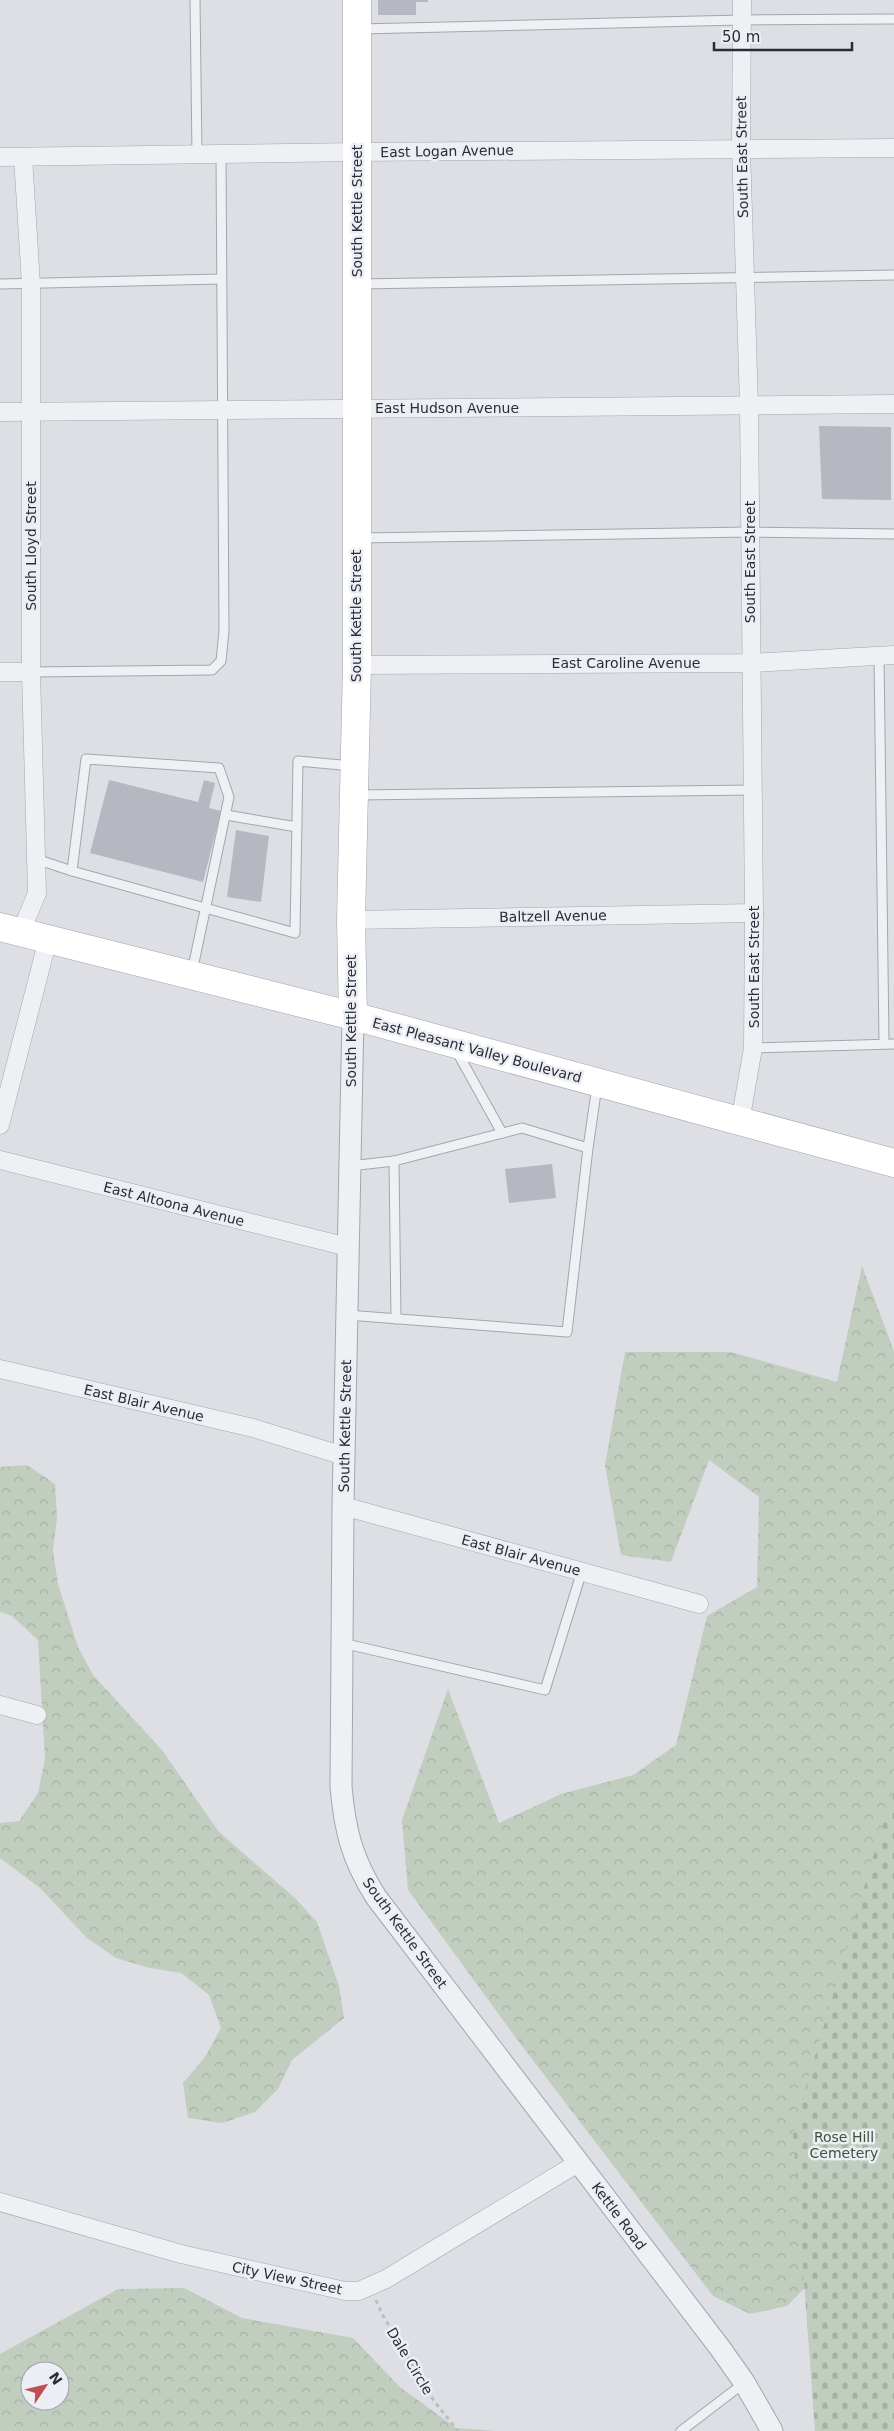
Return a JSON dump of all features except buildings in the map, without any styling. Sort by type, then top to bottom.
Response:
[{"type":"main road","name":"South Kettle Street","points":[[353,1016],[351,920],[357,665],[357,0]]},
{"type":"main road","name":"East Pleasant Valley Boulevard","points":[[10,929],[353,1016],[894,1163]]},
{"type":"street","name":"South East Street","points":[[740,1122],[754,1048],[749,406],[741,148],[742,0]]},
{"type":"street","name":"East Logan Avenue","points":[[0,158],[357,152],[894,148]]},
{"type":"street","name":"South Lloyd Street","points":[[10,929],[37,893],[31,672],[31,284],[23,157]]},
{"type":"street","name":"East Hudson Avenue","points":[[0,412],[894,404]]},
{"type":"street","name":"East Caroline Avenue","points":[[357,665],[751,663],[887,655]]},
{"type":"street","points":[[0,672],[31,672]]},
{"type":"street","name":"Baltzell Avenue","points":[[351,920],[754,913]]},
{"type":"street","points":[[0,1125],[48,939]]},
{"type":"street","name":"South Kettle Street","points":[[353,1016],[343,1506],[342,1787],[344,1816],[351,1848],[362,1875],[376,1897],[459,2006]]},
{"type":"street","name":"East Altoona Avenue","points":[[0,1160],[348,1247]]},
{"type":"street","name":"East Blair Avenue","points":[[0,1369],[253,1428],[344,1456]]},
{"type":"street","name":"East Blair Avenue","points":[[343,1506],[699,1604]]},
{"type":"street","points":[[0,1706],[37,1715]]},
{"type":"street","name":"Kettle Road","points":[[459,2006],[744,2382],[772,2431]]},
{"type":"street","name":"City View Street","points":[[0,2202],[181,2254],[345,2291],[370,2287],[578,2163]]},
{"type":"lane","points":[[195,0],[197,154]]},
{"type":"lane","points":[[357,29],[742,20],[894,19]]},
{"type":"lane","points":[[31,672],[212,670],[221,661],[224,631],[221,154]]},
{"type":"lane","points":[[356,284],[894,275]]},
{"type":"lane","points":[[0,284],[221,279]]},
{"type":"lane","points":[[356,538],[750,532],[894,534]]},
{"type":"lane","points":[[884,1043],[887,655]]},
{"type":"lane","points":[[72,871],[86,759],[219,768],[230,797],[207,909],[191,975]]},
{"type":"lane","points":[[36,860],[295,933],[298,761],[354,766]]},
{"type":"lane","points":[[354,796],[752,790]]},
{"type":"lane","points":[[226,816],[297,827]]},
{"type":"lane","points":[[452,1043],[502,1133]]},
{"type":"lane","points":[[754,1048],[894,1044]]},
{"type":"lane","points":[[347,1315],[567,1332],[588,1148],[598,1083]]},
{"type":"lane","points":[[350,1166],[394,1161],[522,1128],[588,1148]]},
{"type":"lane","points":[[394,1161],[396,1319]]},
{"type":"lane","points":[[342,1643],[545,1690],[582,1571]]},
{"type":"lane","points":[[681,2431],[744,2382]]},
{"type":"path","name":"Dale Circle","points":[[370,2287],[382,2314],[434,2401],[458,2431]]},
{"type":"green space","points":[[862,1266],[894,1351],[894,1894],[845,2247],[787,2306],[750,2314],[713,2296],[519,2042],[408,1890],[402,1820],[448,1689],[499,1823],[561,1794],[633,1775],[676,1745],[707,1616],[757,1587],[759,1497],[709,1460],[671,1562],[621,1555],[605,1465],[625,1352],[731,1352],[837,1382]]},
{"type":"green space","points":[[27,1465],[55,1484],[57,1518],[53,1551],[58,1584],[78,1647],[93,1675],[162,1750],[219,1832],[295,1898],[317,1922],[339,1986],[344,2018],[292,2060],[278,2089],[255,2112],[222,2123],[188,2118],[183,2083],[205,2057],[221,2028],[209,1995],[181,1973],[149,1968],[116,1958],[87,1938],[40,1888],[0,1858],[0,1823],[19,1821],[38,1793],[45,1759],[38,1640],[12,1616],[0,1612],[0,1467]]},
{"type":"green space","name":"Rose Hill Cemetery","points":[[894,1785],[894,2431],[815,2431],[793,2132]]},
{"type":"green space","points":[[184,2288],[242,2318],[353,2338],[400,2387],[456,2428],[496,2431],[0,2431],[0,2354],[118,2289]]}]
